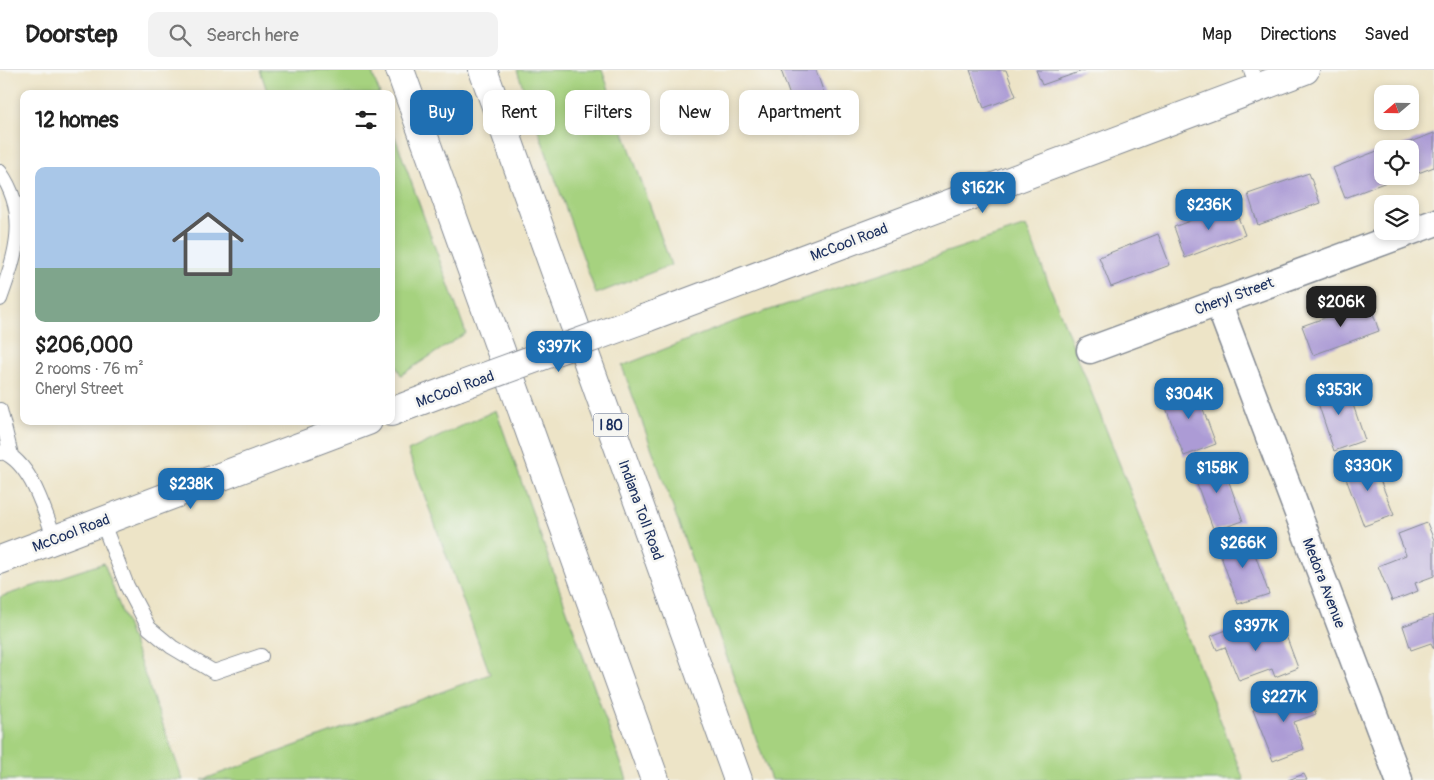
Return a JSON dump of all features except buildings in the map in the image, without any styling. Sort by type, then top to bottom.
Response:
[{"type":"main road","points":[[400,70],[655,780]]},
{"type":"main road","name":"Indiana Toll Road","points":[[483,70],[738,780]]},
{"type":"main road","name":"McCool Road","points":[[395,411],[646,318],[1254,79],[1305,70]]},
{"type":"main road","name":"McCool Road","points":[[0,560],[357,425]]},
{"type":"street","name":"Cheryl Street","points":[[1090,350],[1434,223]]},
{"type":"street","name":"Medora Avenue","points":[[1218,302],[1399,780]]},
{"type":"lane","points":[[0,172],[8,184],[18,218],[16,254],[0,299]]},
{"type":"lane","points":[[0,410],[5,454],[25,468],[55,539]]},
{"type":"lane","points":[[102,522],[127,586],[149,628],[172,647],[214,672],[261,656]]},
{"type":"green space","points":[[260,70],[371,70],[378,90],[267,90]]},
{"type":"green space","points":[[517,70],[602,70],[609,90],[565,90],[565,135],[625,135],[671,265],[596,294],[540,135],[555,135],[555,90],[524,90]]},
{"type":"green space","points":[[395,137],[466,333],[401,375],[395,364]]},
{"type":"green space","points":[[1026,226],[1244,780],[771,780],[622,366],[730,323]]},
{"type":"green space","points":[[496,410],[627,780],[202,780],[490,674],[408,451]]},
{"type":"green space","points":[[104,563],[183,780],[0,780],[0,597]]}]
